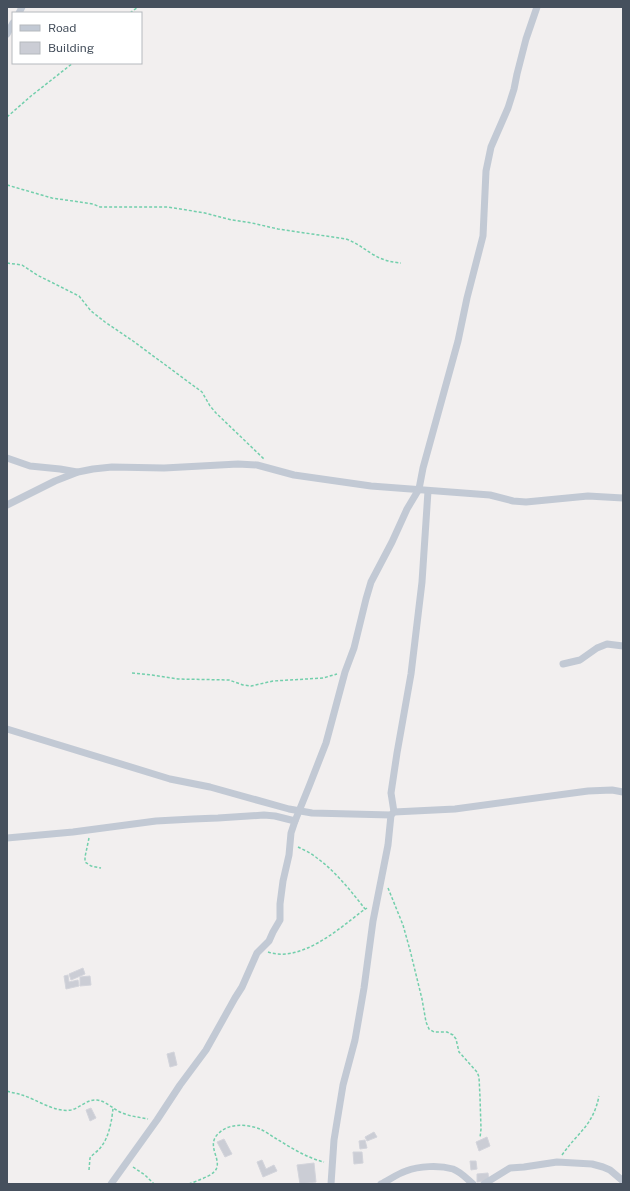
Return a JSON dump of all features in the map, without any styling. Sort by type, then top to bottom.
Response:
[{"type":"street","points":[[111,1184],[213,1039],[242,987],[255,957],[269,941],[280,920],[281,893],[295,821],[326,743],[345,672],[354,648],[366,599],[372,582],[407,509],[419,490],[423,468],[458,341],[467,298],[483,236],[486,171],[491,147],[508,108],[526,40],[537,7]]},
{"type":"street","points":[[7,34],[12,25]]},
{"type":"street","points":[[7,458],[30,466],[78,472]]},
{"type":"street","points":[[7,506],[55,481],[78,472],[93,469],[112,467],[164,468],[238,464],[257,465],[294,475],[371,486],[490,495],[513,501],[526,502],[588,496],[623,498]]},
{"type":"street","points":[[331,1184],[334,1140],[342,1092],[355,1040],[376,905],[388,845],[392,814],[391,793],[396,753],[411,674],[422,582],[428,491]]},
{"type":"street","points":[[563,664],[580,660],[597,648],[607,644],[623,646]]},
{"type":"street","points":[[7,729],[170,779],[210,787],[299,811],[312,813],[392,814],[455,810],[588,791],[612,790],[623,792]]},
{"type":"street","points":[[7,838],[91,830],[156,821],[264,815],[295,821]]},
{"type":"street","points":[[484,1184],[510,1168],[528,1167],[557,1162],[592,1164],[603,1167],[610,1170],[623,1181]]},
{"type":"street","points":[[381,1184],[404,1172],[414,1169],[436,1167],[453,1169],[473,1184]]},
{"type":"path","points":[[7,117],[72,64]]},
{"type":"path","points":[[7,186],[47,197],[93,204],[100,207],[168,207],[205,213],[278,229],[346,239],[383,259],[401,263]]},
{"type":"path","points":[[7,263],[22,265],[37,275],[79,296],[91,311],[105,322],[202,392],[216,413],[252,446],[273,469]]},
{"type":"path","points":[[132,673],[178,679],[229,680],[251,686],[273,681],[323,678],[345,672]]},
{"type":"path","points":[[91,830],[84,860],[88,865],[101,868]]},
{"type":"path","points":[[290,841],[325,864],[365,909]]},
{"type":"path","points":[[388,887],[403,925],[428,1027],[431,1031],[447,1032],[453,1035],[456,1038],[459,1052],[477,1072],[479,1077],[480,1138]]},
{"type":"path","points":[[261,949],[273,954],[283,954],[307,949],[365,909],[376,905]]},
{"type":"path","points":[[7,1091],[60,1109],[70,1110],[92,1100],[103,1102],[126,1115],[157,1120]]},
{"type":"path","points":[[557,1162],[583,1131],[592,1117],[597,1107],[599,1096]]},
{"type":"path","points":[[89,1170],[90,1158],[105,1141],[111,1125],[113,1108]]},
{"type":"path","points":[[189,1184],[214,1172],[218,1161],[213,1142],[215,1136],[229,1126],[249,1126],[261,1129],[305,1155],[332,1164]]},
{"type":"path","points":[[127,1162],[145,1175],[154,1184]]},
{"type":"building","points":[[83,968],[85,974],[71,980],[69,974]]},
{"type":"building","points":[[68,975],[69,982],[78,980],[79,986],[66,989],[64,976]]},
{"type":"building","points":[[90,976],[91,985],[80,986],[80,977]]},
{"type":"building","points":[[174,1052],[177,1065],[170,1067],[167,1054]]},
{"type":"building","points":[[91,1108],[96,1118],[90,1121],[86,1110]]},
{"type":"building","points":[[374,1132],[377,1137],[367,1141],[365,1137]]},
{"type":"building","points":[[487,1137],[490,1146],[479,1151],[476,1142]]},
{"type":"building","points":[[224,1139],[232,1154],[225,1157],[217,1142]]},
{"type":"building","points":[[365,1140],[367,1148],[360,1149],[359,1141]]},
{"type":"building","points":[[353,1152],[362,1152],[363,1163],[354,1164]]},
{"type":"building","points":[[262,1160],[266,1169],[274,1165],[277,1171],[263,1177],[257,1162]]},
{"type":"building","points":[[470,1161],[476,1161],[477,1169],[471,1170]]},
{"type":"building","points":[[314,1163],[316,1182],[300,1184],[297,1165]]},
{"type":"building","points":[[488,1173],[489,1181],[477,1182],[477,1174]]}]
